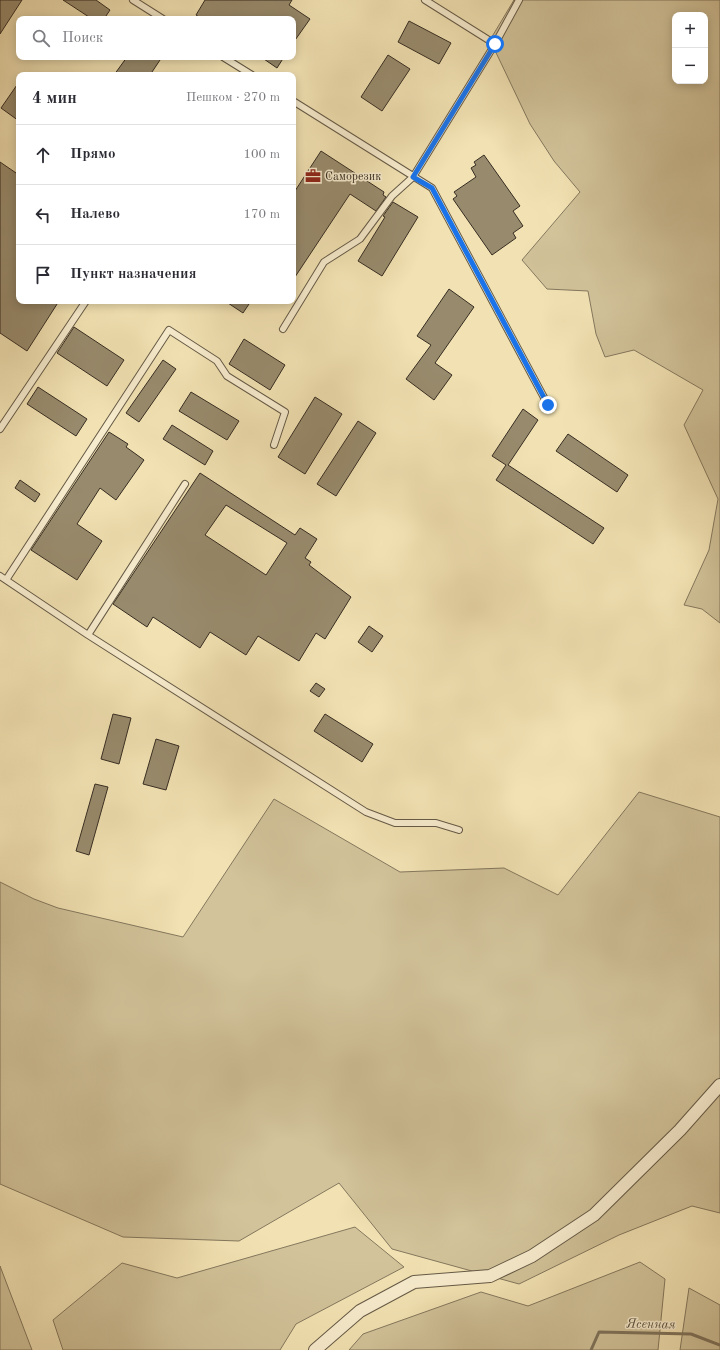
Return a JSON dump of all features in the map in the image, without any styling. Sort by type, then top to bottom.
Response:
[{"type":"street","points":[[315,1350],[360,1311],[414,1282],[490,1276],[532,1256],[545,1248],[594,1215],[680,1130],[720,1085]]},
{"type":"lane","points":[[133,0],[158,16]]},
{"type":"lane","points":[[424,0],[495,44]]},
{"type":"lane","points":[[283,330],[324,262],[360,239],[392,196],[413,177],[495,44],[520,0]]},
{"type":"lane","points":[[229,60],[247,72]]},
{"type":"lane","points":[[296,103],[432,188],[548,405]]},
{"type":"lane","points":[[0,429],[84,304]]},
{"type":"lane","points":[[6,580],[169,330],[217,361],[227,376],[285,412],[274,445]]},
{"type":"lane","points":[[88,635],[185,484]]},
{"type":"lane","points":[[0,576],[88,635],[366,812],[395,823],[436,823],[459,830]]},
{"type":"shaded area","points":[[514,0],[720,0],[720,623],[702,609],[684,605],[709,550],[718,499],[684,425],[703,390],[634,350],[605,357],[596,334],[588,291],[547,289],[522,260],[580,192],[554,161],[530,124],[490,40]]},
{"type":"shaded area","points":[[639,792],[720,817],[720,1213],[692,1206],[619,1235],[519,1284],[392,1249],[339,1183],[239,1241],[123,1237],[0,1184],[0,882],[34,899],[58,908],[183,937],[274,799],[400,872],[504,868],[558,895]]},
{"type":"shaded area","points":[[355,1227],[404,1267],[296,1324],[280,1350],[63,1350],[53,1320],[122,1263],[177,1278]]},
{"type":"shaded area","points":[[640,1262],[665,1279],[658,1350],[349,1350],[363,1334],[481,1292],[528,1306]]},
{"type":"shaded area","points":[[0,1266],[32,1350],[0,1350]]},
{"type":"shaded area","points":[[689,1288],[720,1305],[720,1350],[680,1350]]},
{"type":"building","points":[[0,0],[22,0],[0,34]]},
{"type":"building","points":[[63,0],[96,0],[110,10],[106,16],[87,16]]},
{"type":"building","points":[[205,0],[292,0],[289,5],[310,19],[296,39],[296,16],[196,15]]},
{"type":"building","points":[[409,21],[451,43],[439,64],[398,42]]},
{"type":"building","points":[[388,55],[410,69],[382,111],[361,97]]},
{"type":"building","points":[[125,60],[160,60],[152,72],[116,72]]},
{"type":"building","points":[[265,60],[282,60],[277,68]]},
{"type":"building","points":[[16,86],[16,119],[1,108]]},
{"type":"building","points":[[321,151],[384,192],[383,195],[386,197],[376,211],[350,194],[296,275],[296,189]]},
{"type":"building","points":[[484,155],[520,206],[513,211],[523,226],[513,233],[516,238],[492,255],[453,199],[457,196],[454,192],[476,177],[471,168],[476,165],[474,162]]},
{"type":"building","points":[[0,162],[16,173],[16,304],[57,304],[27,351],[0,333]]},
{"type":"building","points":[[393,202],[418,217],[382,276],[358,261],[385,217],[383,216]]},
{"type":"building","points":[[449,289],[474,307],[435,363],[452,375],[434,400],[406,379],[431,345],[417,336]]},
{"type":"building","points":[[230,304],[249,304],[243,313]]},
{"type":"building","points":[[74,327],[124,360],[107,386],[57,353]]},
{"type":"building","points":[[244,339],[285,365],[270,390],[229,364]]},
{"type":"building","points":[[163,360],[176,369],[139,422],[126,413]]},
{"type":"building","points":[[38,387],[87,419],[76,436],[27,404]]},
{"type":"building","points":[[191,392],[239,421],[227,440],[179,411]]},
{"type":"building","points":[[315,397],[342,414],[305,474],[278,457]]},
{"type":"building","points":[[523,409],[538,420],[508,465],[604,528],[593,544],[496,480],[506,465],[492,456]]},
{"type":"building","points":[[358,421],[376,433],[336,496],[317,484]]},
{"type":"building","points":[[172,425],[213,451],[205,465],[163,439]]},
{"type":"building","points":[[109,432],[128,444],[126,447],[144,460],[116,500],[100,488],[77,524],[102,541],[77,580],[31,550]]},
{"type":"building","points":[[568,434],[628,475],[617,492],[556,451]]},
{"type":"building","points":[[200,473],[295,535],[300,528],[317,539],[305,558],[311,562],[309,565],[351,597],[325,639],[316,633],[299,661],[258,636],[246,655],[210,632],[200,648],[153,617],[147,627],[113,604]],"holes":[[[226,505],[287,543],[266,575],[205,535]]]},
{"type":"building","points":[[20,480],[40,494],[35,502],[15,488]]},
{"type":"building","points":[[369,626],[383,636],[372,652],[358,642]]},
{"type":"building","points":[[316,683],[325,689],[319,697],[310,691]]},
{"type":"building","points":[[113,714],[131,718],[119,764],[101,759]]},
{"type":"building","points":[[325,714],[373,744],[362,762],[314,731]]},
{"type":"building","points":[[156,739],[179,746],[166,790],[143,784]]},
{"type":"building","points":[[95,784],[108,787],[89,855],[76,851]]},
{"type":"waterway","name":"Ясенная","points":[[591,1350],[599,1332],[691,1334],[720,1345]]},
{"type":"place","name":"Саморезик","points":[[313,176]]},
{"type":"route","points":[[495,44],[413,177],[432,188],[548,405]]}]
